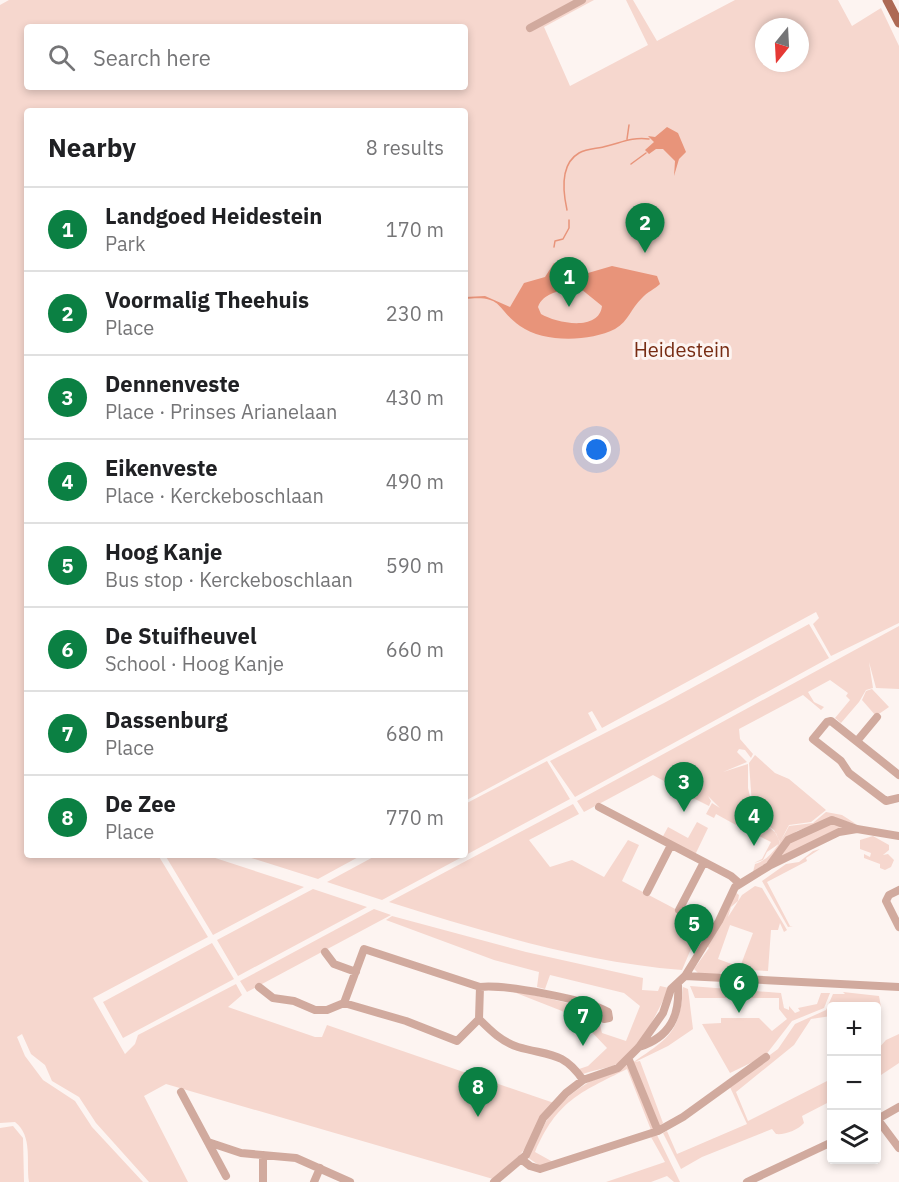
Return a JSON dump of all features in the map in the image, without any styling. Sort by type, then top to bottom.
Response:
[{"type":"main road","points":[[887,0],[899,23]]},
{"type":"street","points":[[530,28],[582,0]]},
{"type":"street","points":[[857,741],[877,717]]},
{"type":"street","points":[[899,776],[831,721],[827,722],[813,739],[841,761],[849,773],[886,801],[899,798]]},
{"type":"street","points":[[599,807],[732,876],[739,883]]},
{"type":"street","points":[[769,867],[779,850],[798,833],[832,820],[856,829],[899,836]]},
{"type":"street","points":[[494,1182],[522,1159],[534,1142],[543,1118],[583,1080],[610,1072],[629,1060],[663,1013],[671,989],[678,985],[685,976],[719,921],[729,896],[739,883],[839,832],[856,829]]},
{"type":"street","points":[[647,892],[671,845]]},
{"type":"street","points":[[680,910],[704,862]]},
{"type":"street","points":[[899,890],[889,895],[886,901],[899,927]]},
{"type":"street","points":[[344,1004],[364,949],[480,987],[509,986],[597,1007]]},
{"type":"street","points":[[325,952],[334,964],[356,972]]},
{"type":"street","points":[[685,976],[899,987]]},
{"type":"street","points":[[639,1047],[652,1043],[670,1027],[679,1001],[678,985]]},
{"type":"street","points":[[259,987],[273,998],[294,1001],[315,1010],[327,1010],[344,1004],[406,1021],[457,1041],[479,1019],[480,987]]},
{"type":"street","points":[[479,1019],[506,1042],[561,1058],[570,1064],[583,1080]]},
{"type":"street","points":[[522,1159],[530,1166],[540,1169],[658,1131],[683,1117],[766,1057]]},
{"type":"street","points":[[629,1060],[658,1131]]},
{"type":"street","points":[[181,1092],[226,1176]]},
{"type":"street","points":[[881,1118],[899,1107]]},
{"type":"street","points":[[881,1125],[899,1148]]},
{"type":"street","points":[[208,1142],[232,1151],[296,1158],[350,1182]]},
{"type":"street","points":[[747,1182],[827,1144]]},
{"type":"street","points":[[263,1155],[263,1182]]},
{"type":"street","points":[[314,1182],[320,1168]]},
{"type":"green space","name":"Heidestein","points":[[9,0],[594,0],[544,27],[570,86],[648,45],[626,0],[633,0],[657,41],[735,0],[838,0],[852,26],[881,8],[899,46],[899,623],[831,656],[813,624],[819,618],[816,612],[602,728],[592,711],[588,713],[597,730],[468,799],[468,108],[24,108],[24,858],[160,858],[208,937],[93,998],[125,1054],[135,1044],[138,1035],[236,984],[242,995],[228,1007],[315,1037],[322,1037],[327,1025],[554,1103],[539,1118],[534,1137],[519,1156],[493,1179],[166,1084],[144,1096],[188,1182],[149,1182],[96,1123],[79,1097],[52,1081],[45,1065],[31,1054],[22,1034],[17,1037],[25,1056],[43,1080],[75,1101],[92,1127],[143,1182],[29,1182],[27,1142],[21,1128],[15,1122],[0,1123],[0,5]]},
{"type":"green space","points":[[809,624],[829,658],[575,797],[550,761],[664,703]]},
{"type":"green space","points":[[899,626],[899,689],[876,688],[869,662],[873,688],[866,690],[841,723],[835,718],[850,700],[846,696],[848,693],[830,680],[808,692],[814,702],[824,707],[821,710],[803,695],[739,729],[740,739],[753,754],[751,758],[745,750],[739,749],[737,752],[747,762],[723,772],[748,764],[748,788],[752,805],[749,763],[755,755],[775,773],[789,779],[826,810],[811,822],[789,825],[780,842],[778,838],[780,843],[767,852],[763,860],[754,863],[762,859],[771,842],[737,825],[738,823],[736,825],[716,814],[714,818],[706,814],[712,803],[720,808],[708,796],[711,801],[709,806],[673,788],[675,783],[673,786],[653,775],[584,812],[577,801]]},
{"type":"green space","points":[[872,689],[889,707],[876,716],[862,700],[866,691]]},
{"type":"green space","points":[[547,761],[570,799],[468,854],[468,802]]},
{"type":"green space","points":[[573,804],[579,814],[529,840],[550,867],[572,860],[604,877],[628,840],[639,845],[622,881],[702,923],[682,970],[570,953],[497,935],[389,902]]},
{"type":"green space","points":[[826,812],[842,815],[856,824],[834,818],[797,831],[769,861],[753,872],[755,864],[771,854],[789,826],[813,823]]},
{"type":"green space","points":[[697,822],[708,828],[695,855],[662,838],[668,827],[688,838]]},
{"type":"green space","points":[[828,822],[849,827],[775,863],[784,846]]},
{"type":"green space","points":[[873,836],[889,845],[889,850],[883,855],[888,854],[894,860],[891,867],[885,870],[880,868],[880,864],[864,858],[864,854],[870,857],[871,853],[860,849],[860,840]]},
{"type":"green space","points":[[820,849],[806,858],[807,861],[767,882],[790,926],[793,926],[788,927],[762,881],[786,864],[799,862],[813,851]]},
{"type":"green space","points":[[167,858],[215,858],[304,887],[213,935]]},
{"type":"green space","points":[[252,858],[356,858],[318,879]]},
{"type":"green space","points":[[371,858],[460,858],[382,900],[327,882]]},
{"type":"green space","points":[[755,886],[762,888],[787,930],[784,932],[780,923],[778,930],[771,930],[768,971],[725,969],[717,976],[700,975],[694,969],[709,948],[707,946],[735,892],[739,895],[738,901],[731,907],[728,917],[742,895]],"holes":[[[730,925],[753,933],[740,967],[718,959]]]},
{"type":"green space","points":[[313,889],[367,907],[238,976],[217,940]]},
{"type":"green space","points":[[374,909],[391,915],[247,992],[240,981]]},
{"type":"green space","points":[[392,916],[526,952],[643,978],[642,990],[658,991],[660,986],[669,988],[647,1031],[624,1060],[615,1065],[583,1074],[579,1069],[588,1066],[607,1048],[587,1027],[562,1011],[511,991],[587,1009],[596,1017],[602,1033],[626,1041],[640,1006],[624,993],[550,975],[545,989],[537,987],[539,972],[494,960],[386,920]]},
{"type":"green space","points":[[212,943],[234,979],[123,1038],[103,1002]]},
{"type":"green space","points":[[690,986],[781,993],[784,1008],[789,1010],[789,1006],[795,1013],[800,1011],[798,1008],[817,1004],[821,993],[830,993],[824,1008],[792,1021],[765,1056],[730,1073],[702,1024],[721,1023],[721,1018],[759,1018],[772,1031],[787,1019],[779,1009],[779,998],[695,998]]},
{"type":"green space","points":[[683,987],[688,989],[693,1029],[668,1046],[635,1062],[640,1061],[663,1123],[659,1127],[632,1063],[670,1033],[679,1015]]},
{"type":"green space","points":[[843,992],[879,996],[880,1002],[830,1002],[833,994],[845,994]]},
{"type":"green space","points":[[827,1008],[827,1017],[811,1019],[794,1045],[736,1092],[748,1121],[827,1081],[827,1103],[802,1116],[804,1123],[795,1130],[776,1134],[772,1129],[702,1157],[681,1169],[663,1133],[667,1131],[677,1154],[747,1124],[729,1085],[778,1049],[795,1024]]},
{"type":"green space","points":[[899,1034],[899,1063],[881,1075],[881,1046],[886,1040]]},
{"type":"green space","points":[[627,1065],[654,1129],[651,1130],[627,1069],[571,1100],[552,1121],[535,1152],[553,1162],[540,1166],[527,1157],[549,1117],[562,1102],[589,1082],[614,1073]]},
{"type":"green space","points":[[13,1126],[23,1138],[24,1182],[0,1182],[0,1128]]},
{"type":"green space","points":[[657,1135],[680,1182],[674,1182],[667,1176],[651,1182],[606,1182],[665,1162],[651,1137]]},
{"type":"shaded area","points":[[667,127],[678,133],[686,152],[679,159],[674,176],[675,161],[663,149],[656,149],[649,154],[645,150],[654,142],[648,136],[655,137]]},
{"type":"shaded area","points":[[554,263],[571,272],[588,273],[612,266],[657,276],[660,284],[638,302],[624,322],[615,329],[593,336],[567,339],[530,332],[512,320],[493,301],[468,299],[468,297],[485,296],[510,307],[524,283],[545,277]],"holes":[[[571,288],[581,289],[602,306],[599,314],[593,319],[576,323],[548,317],[541,314],[538,307],[547,296]]]},
{"type":"waterway","points":[[627,139],[629,125]]},
{"type":"waterway","points":[[567,210],[564,179],[573,158],[586,150],[632,139],[649,139]]},
{"type":"waterway","points":[[631,164],[646,153]]},
{"type":"waterway","points":[[554,247],[555,241],[563,239],[569,228],[569,220]]},
{"type":"place","name":"Voormalig Theehuis","points":[[645,253]]},
{"type":"place","name":"Landgoed Heidestein","points":[[569,307]]},
{"type":"place","name":"Dennenveste","points":[[684,812]]},
{"type":"place","name":"Eikenveste","points":[[754,846]]},
{"type":"place","name":"Hoog Kanje","points":[[694,954]]},
{"type":"place","name":"De Stuifheuvel","points":[[739,1013]]},
{"type":"place","name":"Dassenburg","points":[[583,1046]]},
{"type":"place","name":"De Zee","points":[[478,1117]]}]
